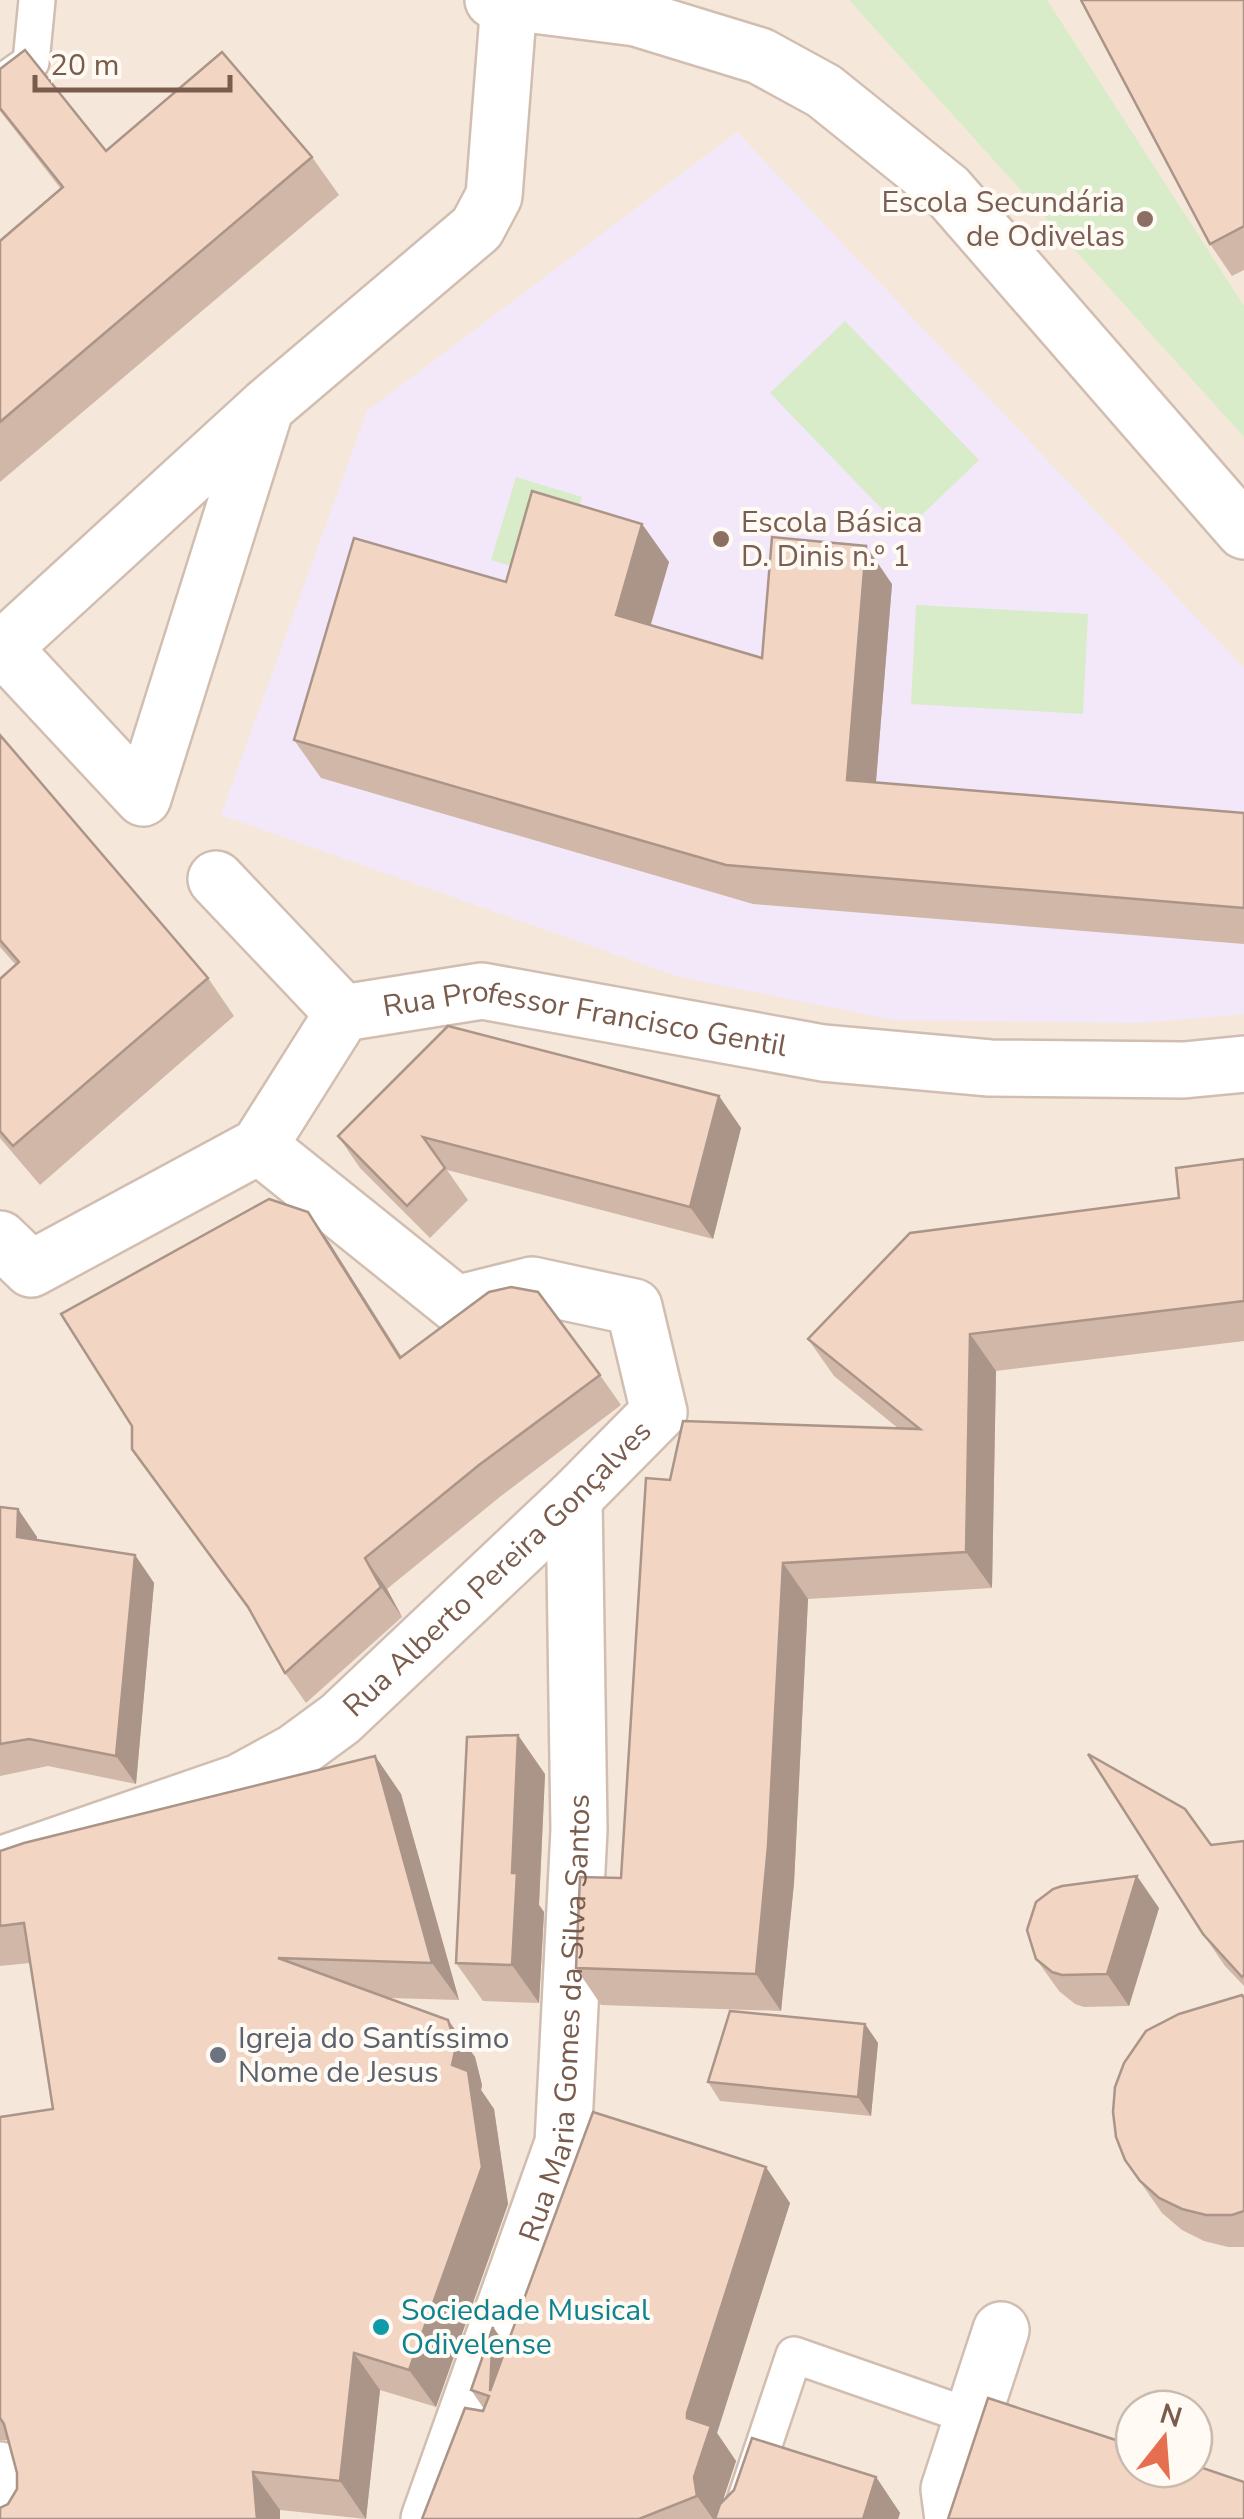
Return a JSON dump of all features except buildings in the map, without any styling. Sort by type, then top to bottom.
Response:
[{"type":"street","points":[[266,407],[143,798],[3,648],[266,407],[477,228],[494,196],[501,1],[636,18],[760,56],[824,91],[947,190],[1244,531]]},
{"type":"street","points":[[216,879],[344,1014]]},
{"type":"street","name":"Rua Professor Francisco Gentil","points":[[16,1254],[258,1146],[344,1014],[482,991],[823,1053],[990,1068],[1184,1070],[1244,1064]]},
{"type":"street","name":"Rua Alberto Pereira Gonçalves","points":[[0,1864],[240,1782],[295,1752],[340,1719],[574,1498],[659,1412],[634,1307],[532,1285],[456,1304],[258,1146]]},
{"type":"street","name":"Rua Maria Gomes da Silva Santos","points":[[429,2519],[563,2143],[579,1830],[574,1498]]},
{"type":"street","points":[[954,2519],[950,2489],[1001,2330]]},
{"type":"street","points":[[0,2470],[13,2519]]},
{"type":"lane","points":[[0,84],[32,62],[37,0]]},
{"type":"lane","points":[[739,2519],[794,2355],[972,2418]]},
{"type":"shaded area","points":[[0,0],[1244,0],[1244,2519],[0,2519]]},
{"type":"shaded area","name":"Escola Básica D. Dinis n.º 1","points":[[737,132],[1244,668],[1244,1014],[1141,1023],[894,1020],[679,977],[221,815],[367,411]]},
{"type":"green space","name":"Escola Secundária de Odivelas","points":[[849,0],[1047,0],[1244,306],[1244,437]]},
{"type":"green space","points":[[845,321],[979,460],[904,532],[770,393]]},
{"type":"green space","points":[[516,477],[582,497],[571,533],[546,577],[491,560]]},
{"type":"green space","points":[[916,605],[1088,614],[1083,714],[911,704]]},
{"type":"place","name":"Escola Secundária de Odivelas","points":[[1145,219]]},
{"type":"place","name":"Escola Básica D. Dinis n.º 1","points":[[721,539]]},
{"type":"place","name":"Igreja do Santíssimo Nome de Jesus","points":[[218,2055]]},
{"type":"place","name":"Sociedade Musical Odivelense","points":[[381,2327]]}]
